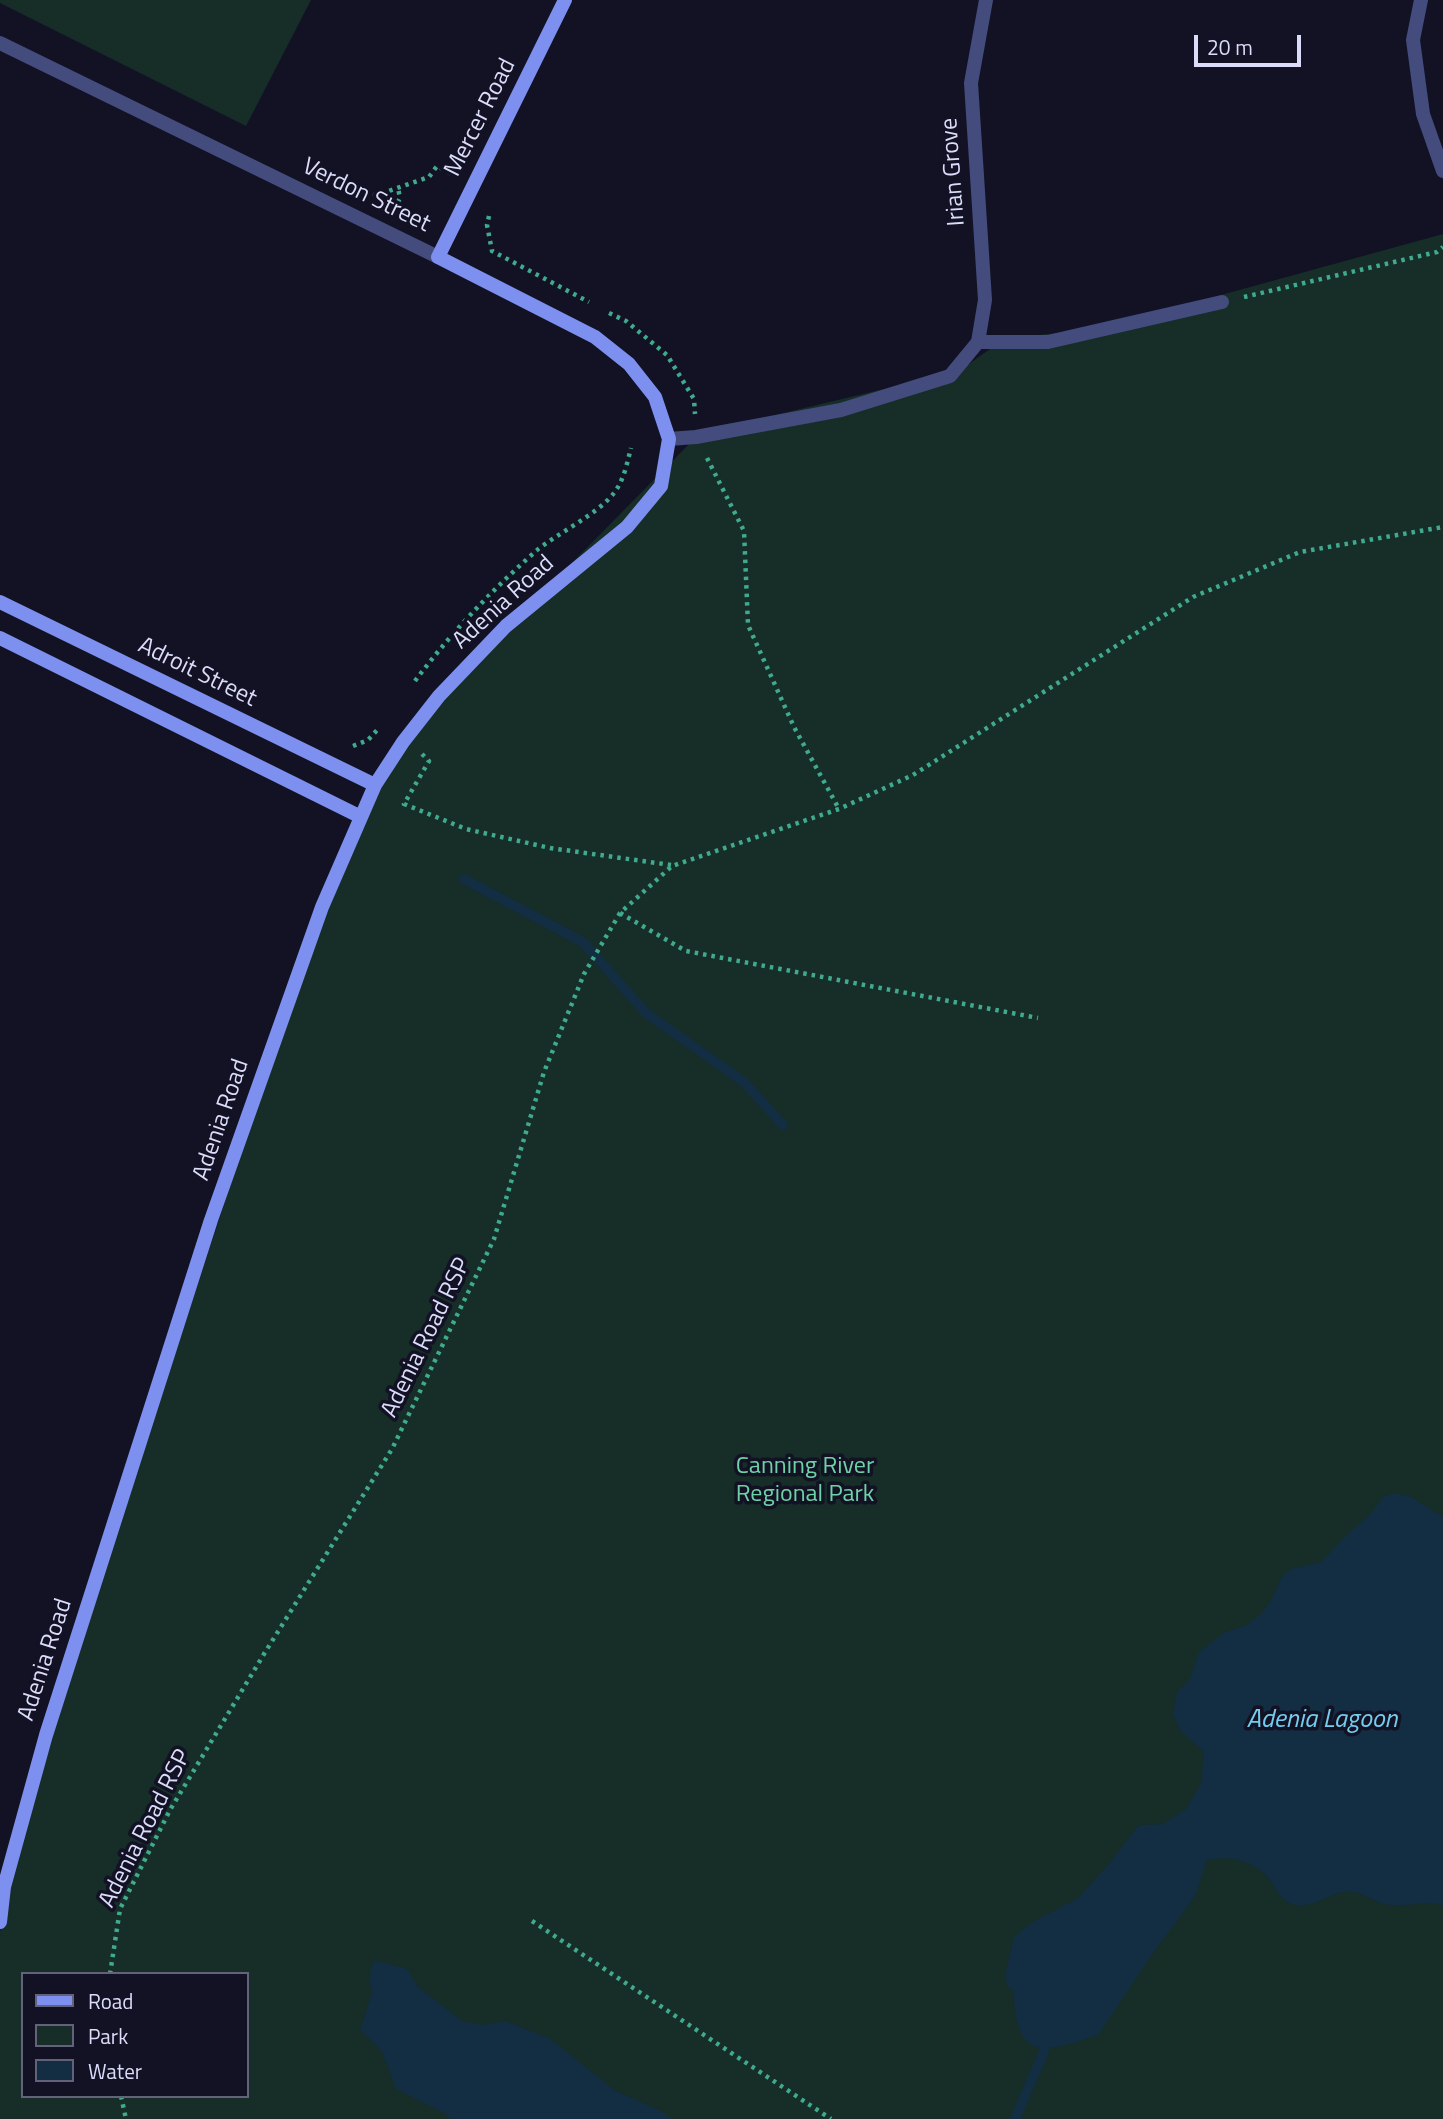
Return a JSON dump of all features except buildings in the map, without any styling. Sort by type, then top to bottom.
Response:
[{"type":"street","name":"Mercer Road","points":[[438,257],[565,0]]},
{"type":"street","name":"Irian Grove","points":[[978,342],[985,300],[971,83],[985,0]]},
{"type":"street","points":[[1421,0],[1413,40],[1423,114],[1443,171]]},
{"type":"street","name":"Verdon Street","points":[[0,43],[438,257],[595,337],[629,363],[655,397],[669,439]]},
{"type":"street","points":[[669,439],[696,437],[841,410],[950,376],[978,342],[1048,342],[1222,302]]},
{"type":"street","name":"Adenia Road","points":[[0,1922],[4,1886],[46,1735],[211,1220],[322,908],[375,785],[403,742],[439,696],[506,626],[627,527],[662,486],[669,439]]},
{"type":"street","name":"Adroit Street","points":[[0,602],[375,785]]},
{"type":"street","points":[[0,638],[361,817]]},
{"type":"path","points":[[354,184],[377,195],[429,177],[437,166],[494,196],[487,225],[492,251],[589,302]]},
{"type":"path","points":[[1222,302],[1437,252],[1443,247]]},
{"type":"path","points":[[601,309],[626,321],[667,355],[694,399],[696,437],[744,531],[748,625],[794,727],[839,808]]},
{"type":"path","points":[[412,684],[468,617],[538,550],[614,494],[626,471],[631,448]]},
{"type":"path","name":"Adenia Road RSP","points":[[110,1972],[120,1909],[170,1811],[264,1654],[392,1450],[494,1239],[544,1072],[584,974],[620,913],[672,866],[839,808],[913,775],[1193,597],[1300,552],[1443,527]]},
{"type":"path","points":[[344,747],[356,746],[368,740],[385,720]]},
{"type":"path","points":[[403,742],[429,761],[404,804],[466,829],[550,848],[672,866]]},
{"type":"path","points":[[620,913],[686,951],[1038,1018]]},
{"type":"path","points":[[532,1922],[831,2119]]},
{"type":"path","points":[[121,2098],[126,2119]]},
{"type":"green space","points":[[0,0],[311,0],[246,126],[0,3]]},
{"type":"green space","name":"Canning River Regional Park","points":[[1443,234],[1443,2119],[0,2119],[0,1932],[7,1864],[341,849],[414,727],[696,437],[704,432],[959,371],[1004,339],[1101,328]]},
{"type":"water","name":"Adenia Lagoon","points":[[1395,1493],[1411,1497],[1443,1517],[1443,1905],[1389,1905],[1349,1892],[1310,1904],[1291,1904],[1282,1897],[1267,1876],[1254,1866],[1231,1859],[1207,1860],[1195,1896],[1098,2035],[1062,2046],[1036,2047],[1027,2041],[1020,2031],[1014,1991],[1007,1986],[1005,1976],[1014,1937],[1033,1922],[1078,1898],[1139,1825],[1163,1824],[1186,1809],[1201,1783],[1204,1752],[1181,1731],[1173,1714],[1177,1692],[1190,1679],[1199,1652],[1225,1632],[1247,1625],[1262,1613],[1283,1575],[1291,1569],[1321,1562],[1368,1517],[1384,1496]]},
{"type":"water","points":[[374,1960],[407,1969],[418,1987],[462,2021],[481,2025],[505,2021],[549,2038],[614,2090],[661,2111],[671,2119],[451,2119],[396,2089],[382,2051],[360,2030],[372,1993],[369,1979]]},
{"type":"waterway","points":[[464,879],[583,942],[646,1013],[744,1082],[783,1125]]},
{"type":"waterway","points":[[1015,2119],[1045,2049]]}]
